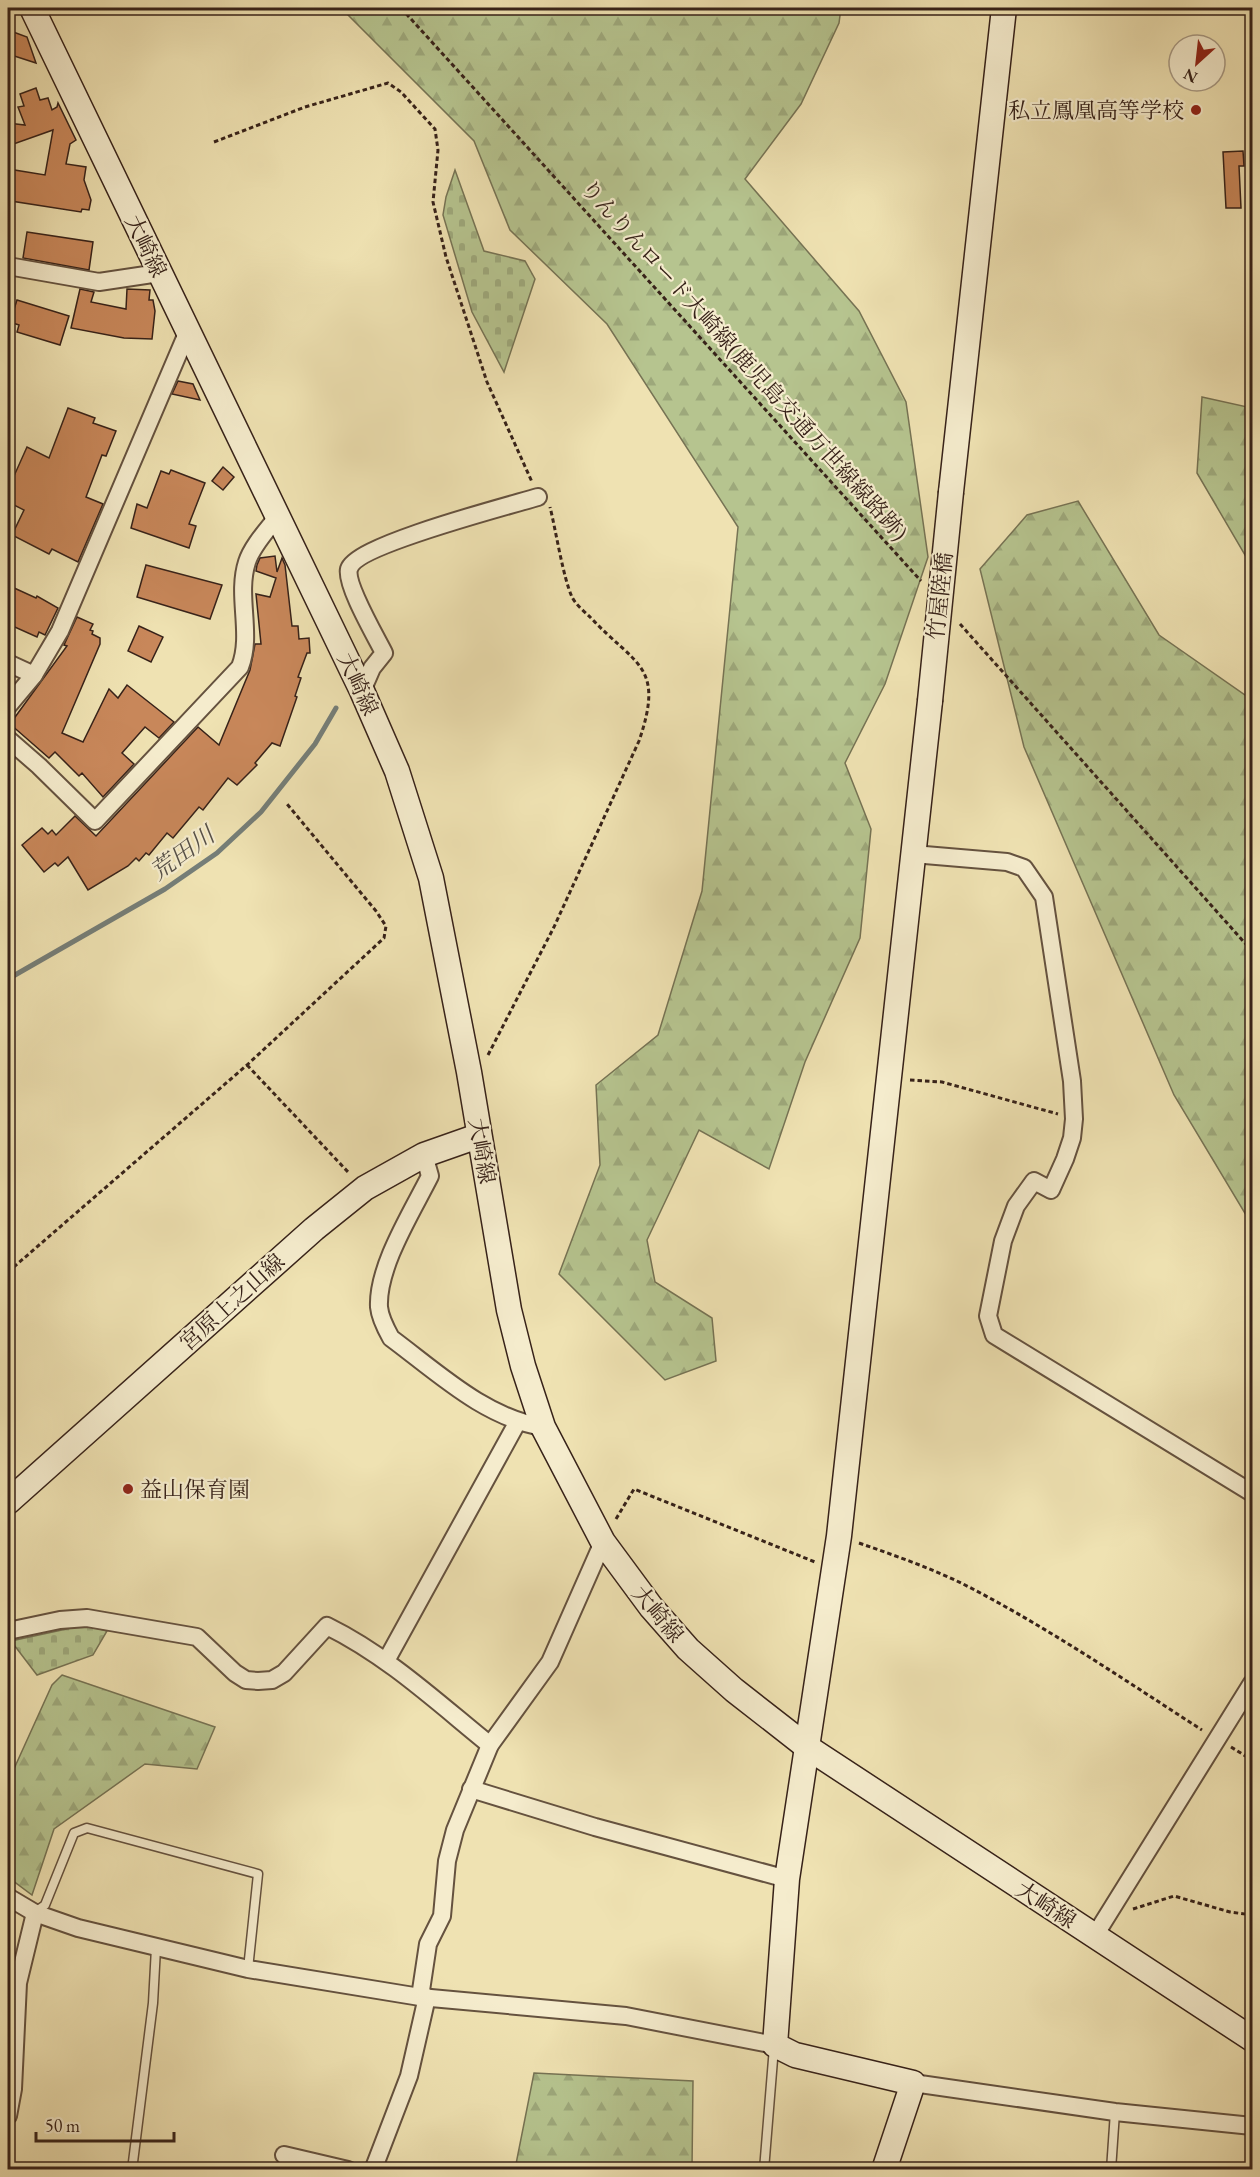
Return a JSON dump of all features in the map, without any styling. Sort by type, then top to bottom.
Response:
[{"type":"street","name":"大崎線","points":[[32,8],[362,691],[397,771],[430,878],[469,1072],[508,1310],[543,1427],[603,1542],[651,1607],[688,1649],[734,1690],[807,1747],[1252,2039]]},
{"type":"street","name":"竹屋陸橋","points":[[774,2044],[787,1880],[839,1536],[891,1078],[951,492],[1004,8]]},
{"type":"street","points":[[8,266],[99,282],[159,273]]},
{"type":"street","points":[[8,706],[34,675],[60,632],[188,331]]},
{"type":"street","points":[[362,691],[372,668],[384,653],[351,582],[349,568],[354,561],[381,545],[538,497]]},
{"type":"street","points":[[8,739],[95,821],[240,667],[245,654],[244,596],[247,561],[278,516]]},
{"type":"street","points":[[8,663],[34,675]]},
{"type":"street","points":[[913,854],[1007,862],[1024,867],[1044,897],[1072,1081],[1074,1119],[1072,1137],[1065,1160],[1051,1190],[1034,1181],[1016,1206],[997,1267],[988,1316],[994,1335],[1252,1493]]},
{"type":"street","name":"宮原上之山線","points":[[8,1502],[314,1229],[365,1188],[424,1155],[478,1136]]},
{"type":"street","points":[[424,1155],[430,1176],[393,1251],[383,1280],[379,1308],[384,1325],[391,1338],[485,1406],[517,1423],[543,1427]]},
{"type":"street","points":[[386,1661],[517,1423]]},
{"type":"street","points":[[373,2169],[409,2076],[424,1997],[428,1944],[442,1916],[447,1861],[452,1840],[490,1745],[550,1662],[603,1542]]},
{"type":"street","points":[[8,1631],[60,1620],[87,1618],[197,1637],[235,1673],[246,1680],[272,1680],[284,1673],[327,1626],[351,1638],[386,1661],[490,1745]]},
{"type":"street","points":[[1095,1937],[1252,1683]]},
{"type":"street","points":[[471,1789],[595,1827],[787,1880]]},
{"type":"street","points":[[8,1897],[35,1913],[78,1928],[248,1970],[424,1997],[626,2016],[774,2044],[795,2055],[913,2083],[1115,2112],[1252,2126]]},
{"type":"street","points":[[8,2116],[13,2089],[18,1983],[35,1913]]},
{"type":"street","points":[[884,2169],[913,2083]]},
{"type":"street","points":[[284,2155],[348,2169]]},
{"type":"lane","points":[[35,1913],[45,1905],[74,1833],[87,1827],[258,1874],[248,1970]]},
{"type":"lane","points":[[132,2169],[153,2003],[156,1948]]},
{"type":"lane","points":[[764,2169],[774,2044]]},
{"type":"lane","points":[[1111,2169],[1115,2112]]},
{"type":"path","name":"りんりんロード大崎線(鹿児島交通万世線線路跡)","points":[[401,8],[924,584]]},
{"type":"path","points":[[214,142],[305,107],[388,82],[401,92],[435,129],[438,150],[434,202],[446,257],[487,382],[538,497],[549,501],[572,598],[603,631],[634,656],[649,688],[648,715],[639,741],[554,927],[490,1053],[469,1072]]},
{"type":"path","points":[[953,616],[1252,951]]},
{"type":"path","points":[[8,1272],[247,1065],[377,947],[384,938],[386,926],[376,911],[287,804]]},
{"type":"path","points":[[247,1065],[365,1188]]},
{"type":"path","points":[[891,1078],[942,1082],[1074,1119]]},
{"type":"path","points":[[603,1542],[634,1489],[833,1570]]},
{"type":"path","points":[[839,1536],[932,1570],[969,1587],[1061,1639],[1252,1760]]},
{"type":"path","points":[[1110,1915],[1174,1896],[1252,1916]]},
{"type":"green space","points":[[341,8],[841,8],[839,23],[801,104],[745,179],[859,311],[906,402],[928,557],[885,684],[845,763],[871,829],[860,938],[805,1062],[769,1169],[699,1130],[647,1240],[655,1282],[712,1318],[716,1361],[665,1380],[559,1274],[600,1165],[596,1085],[658,1035],[702,891],[738,527],[607,324],[510,230],[474,141]]},
{"type":"green space","points":[[455,170],[484,251],[525,261],[535,279],[504,372],[472,312],[443,215]]},
{"type":"green space","points":[[1202,397],[1252,408],[1252,567],[1197,473]]},
{"type":"green space","points":[[1078,501],[1159,635],[1252,700],[1252,1225],[1174,1095],[1024,747],[980,569],[1027,515]]},
{"type":"green space","points":[[85,1625],[107,1631],[93,1655],[37,1675],[11,1641]]},
{"type":"green space","points":[[62,1675],[215,1727],[197,1769],[145,1764],[54,1829],[32,1895],[8,1877],[8,1782],[52,1685]]},
{"type":"green space","points":[[534,2073],[693,2081],[692,2169],[515,2169]]},
{"type":"building","points":[[8,30],[27,37],[36,63],[8,54]]},
{"type":"building","points":[[36,88],[40,100],[48,98],[52,110],[57,107],[58,103],[76,140],[70,144],[66,164],[86,167],[84,180],[91,200],[89,210],[82,209],[81,212],[11,201],[11,196],[8,195],[8,169],[45,175],[53,130],[8,146],[8,123],[25,125],[18,107],[24,106],[20,94]]},
{"type":"building","points":[[1243,151],[1244,166],[1239,166],[1241,208],[1226,208],[1223,152]]},
{"type":"building","points":[[27,232],[93,242],[89,270],[23,258]]},
{"type":"building","points":[[80,289],[94,292],[91,302],[126,309],[127,289],[150,290],[149,300],[153,300],[155,311],[152,339],[124,338],[71,328]]},
{"type":"building","points":[[17,300],[69,316],[60,345],[17,332],[19,325],[10,322]]},
{"type":"building","points":[[178,381],[193,384],[200,400],[172,394]]},
{"type":"building","points":[[68,408],[95,418],[93,423],[116,431],[106,456],[102,455],[86,497],[103,504],[78,562],[52,549],[49,554],[12,535],[24,510],[8,502],[8,472],[14,476],[27,447],[49,458]]},
{"type":"building","points":[[223,467],[234,477],[223,490],[212,481]]},
{"type":"building","points":[[171,470],[205,483],[189,524],[196,526],[189,548],[131,528],[137,504],[147,508],[161,471],[169,474]]},
{"type":"building","points":[[275,556],[277,572],[282,558],[285,565],[292,626],[298,626],[299,639],[309,638],[310,653],[307,653],[298,677],[301,678],[295,696],[297,697],[280,746],[272,743],[255,763],[257,765],[237,785],[228,778],[203,810],[199,807],[173,838],[167,833],[149,855],[146,853],[139,861],[136,858],[128,866],[88,890],[68,857],[58,866],[55,863],[44,872],[22,845],[42,828],[48,834],[52,830],[56,835],[75,816],[96,836],[198,727],[219,745],[250,670],[255,644],[261,644],[256,594],[270,597],[276,578],[256,571],[257,565],[260,558]]},
{"type":"building","points":[[146,565],[222,585],[210,619],[137,597]]},
{"type":"building","points":[[12,587],[36,598],[37,596],[58,608],[45,635],[39,632],[37,637],[8,624],[8,596]]},
{"type":"building","points":[[77,617],[93,624],[90,630],[93,631],[92,634],[100,638],[100,644],[62,733],[83,742],[109,689],[118,698],[127,685],[174,722],[159,738],[145,727],[122,753],[134,764],[103,797],[82,773],[79,776],[55,752],[49,758],[10,724],[67,646],[64,645]]},
{"type":"building","points":[[139,626],[163,637],[151,662],[128,651]]},
{"type":"waterway","name":"荒田川","points":[[8,979],[165,889],[217,853],[261,812],[315,744],[336,708]]},
{"type":"place","name":"私立鳳凰高等学校","points":[[1196,110]]},
{"type":"place","name":"益山保育園","points":[[128,1489]]}]
